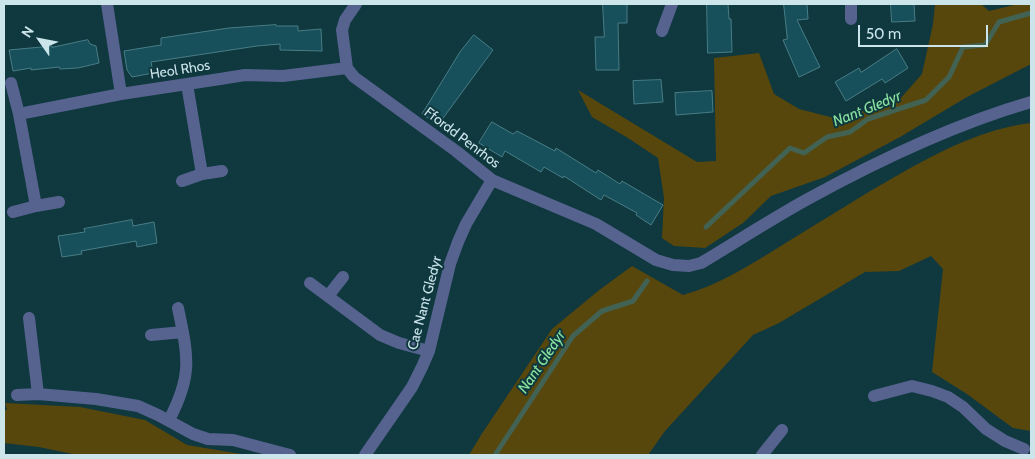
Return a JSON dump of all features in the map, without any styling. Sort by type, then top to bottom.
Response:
[{"type":"street","points":[[107,4],[121,94]]},
{"type":"street","points":[[347,68],[342,30],[345,20],[356,4]]},
{"type":"street","points":[[662,31],[672,4]]},
{"type":"street","points":[[851,4],[851,19]]},
{"type":"street","name":"Heol Rhos","points":[[19,114],[121,94],[245,75],[283,76],[347,68]]},
{"type":"street","name":"Ffordd Penrhos","points":[[347,68],[362,83],[456,151],[492,180],[596,224],[656,260],[673,265],[690,266],[701,263],[806,200],[884,160],[993,113],[1031,102]]},
{"type":"street","points":[[11,83],[19,114],[36,206]]},
{"type":"street","points":[[187,84],[202,174]]},
{"type":"street","points":[[182,181],[222,170]]},
{"type":"street","name":"Cae Nant Gledyr","points":[[366,455],[412,387],[428,351],[450,264],[458,242],[466,224],[492,180]]},
{"type":"street","points":[[14,212],[59,202]]},
{"type":"street","points":[[328,296],[343,277]]},
{"type":"street","points":[[310,283],[380,334],[399,343],[428,351]]},
{"type":"street","points":[[169,420],[179,400],[187,367],[178,308]]},
{"type":"street","points":[[30,318],[38,394]]},
{"type":"street","points":[[151,335],[183,332]]},
{"type":"street","points":[[874,396],[912,386],[932,391],[948,397],[963,407],[986,429],[1026,451]]},
{"type":"street","points":[[17,395],[38,394],[96,399],[138,406],[169,420],[193,434],[208,439],[233,440],[290,455]]},
{"type":"street","points":[[762,455],[782,430]]},
{"type":"shaded area","points":[[935,4],[981,4],[989,11],[1018,4],[1031,4],[1031,64],[967,97],[900,137],[825,177],[771,196],[743,223],[705,248],[674,246],[662,238],[664,198],[658,158],[592,117],[578,90],[697,162],[716,161],[714,58],[759,53],[774,94],[799,109],[838,119],[899,100],[922,74],[933,24]]},
{"type":"shaded area","points":[[1031,123],[1031,431],[1013,428],[967,394],[932,372],[943,269],[931,256],[899,271],[865,272],[779,323],[753,335],[665,431],[648,455],[469,455],[552,329],[632,266],[683,295],[696,291],[722,280],[747,266],[869,192],[930,158],[962,142],[996,130]]},
{"type":"shaded area","points":[[5,403],[80,407],[145,420],[187,445],[247,455],[77,455],[39,447],[4,443],[4,410],[7,410]]},
{"type":"building","points":[[603,4],[627,4],[627,23],[618,23],[619,70],[596,70],[595,37],[604,37]]},
{"type":"building","points":[[707,4],[728,4],[729,19],[731,19],[732,52],[708,53]]},
{"type":"building","points":[[784,4],[807,4],[808,19],[797,20],[820,67],[799,77],[783,40],[787,39]]},
{"type":"building","points":[[891,4],[914,4],[915,21],[892,22]]},
{"type":"building","points":[[276,25],[298,26],[298,31],[321,29],[322,51],[280,50],[280,44],[257,46],[151,62],[153,73],[132,77],[127,70],[124,51],[161,45],[161,38],[229,28]]},
{"type":"building","points":[[474,35],[493,50],[438,125],[422,114],[460,52]]},
{"type":"building","points":[[88,40],[90,44],[96,46],[99,63],[78,68],[60,69],[59,67],[31,70],[31,68],[13,71],[9,50],[52,47]]},
{"type":"building","points":[[897,49],[908,68],[885,83],[882,79],[846,101],[835,82],[859,68],[861,72]]},
{"type":"building","points":[[661,80],[663,102],[634,104],[633,81]]},
{"type":"building","points":[[712,91],[713,112],[676,115],[675,93]]},
{"type":"building","points":[[492,122],[513,134],[517,131],[555,151],[556,148],[596,173],[598,170],[620,184],[622,181],[663,205],[651,225],[636,215],[637,213],[604,195],[601,200],[564,176],[563,178],[544,167],[541,172],[505,151],[502,157],[479,143]]},
{"type":"building","points":[[132,220],[133,226],[154,222],[157,243],[137,247],[136,241],[81,251],[82,254],[62,257],[58,236],[85,232],[84,229]]},
{"type":"waterway","name":"Nant Gledyr","points":[[706,227],[790,148],[804,153],[827,137],[850,132],[868,119],[926,100],[949,77],[963,47],[985,45],[999,22],[1031,13]]},
{"type":"waterway","name":"Nant Gledyr","points":[[495,455],[573,336],[602,311],[633,301],[647,281]]}]
